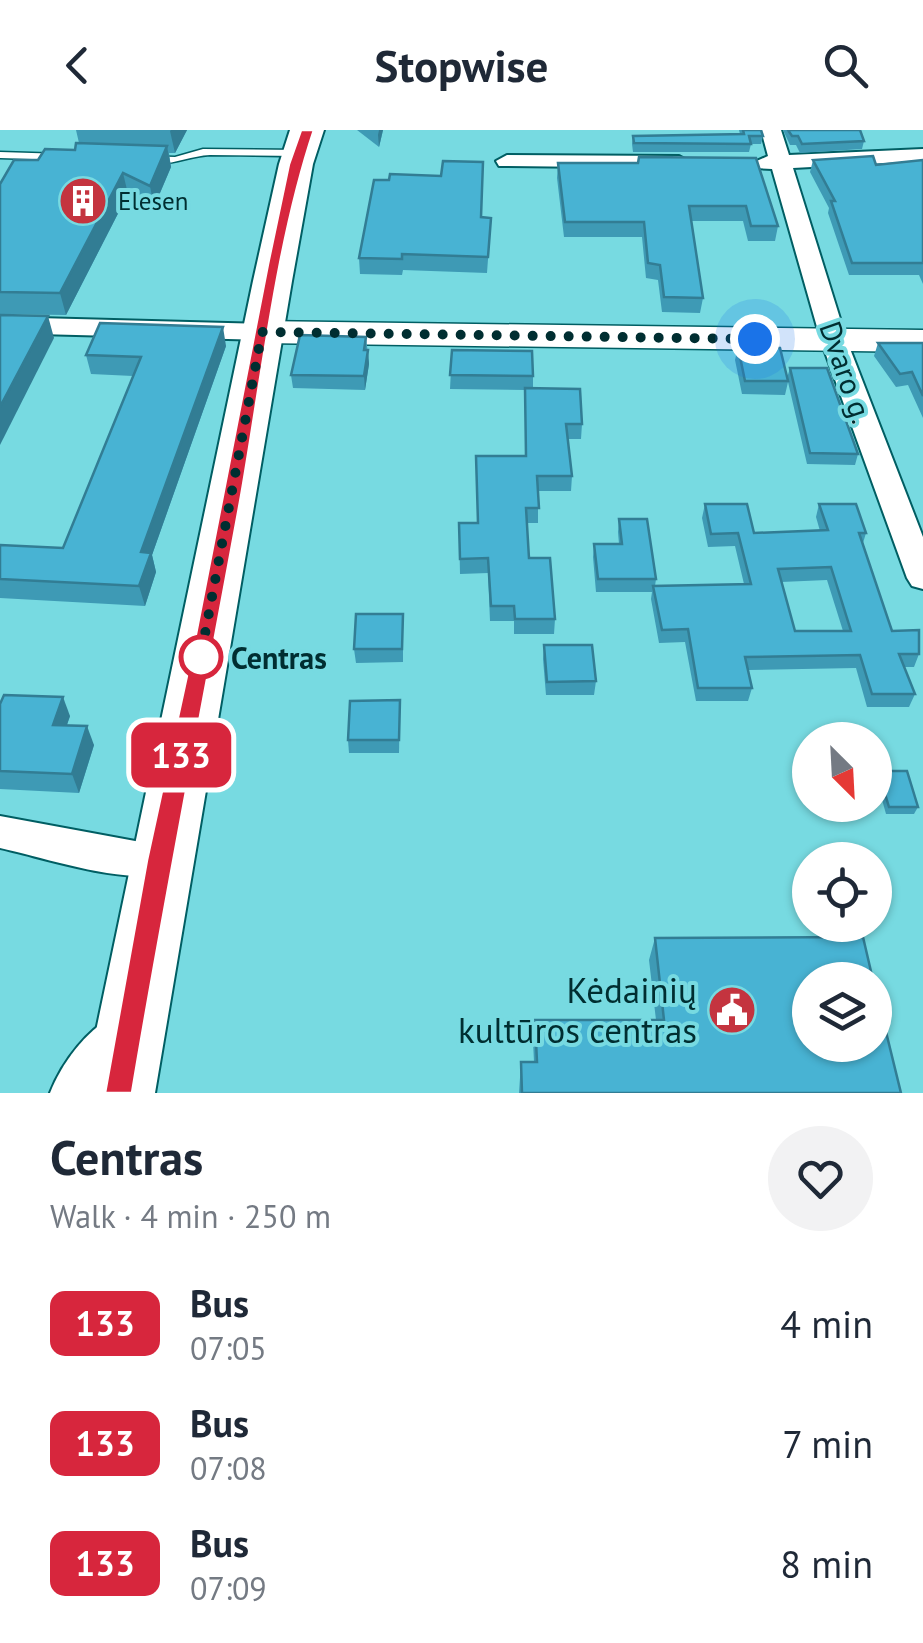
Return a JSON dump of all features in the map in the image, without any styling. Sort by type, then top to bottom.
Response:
[{"type":"main road","points":[[124,1061],[262,332],[304,142]]},
{"type":"main road","points":[[262,332],[923,341]]},
{"type":"street","name":"Dvaro g.","points":[[771,130],[834,340],[923,578]]},
{"type":"street","points":[[744,162],[923,155]]},
{"type":"street","points":[[506,161],[706,162]]},
{"type":"street","points":[[0,325],[262,332]]},
{"type":"street","points":[[0,832],[125,858],[159,860]]},
{"type":"street","points":[[78,1093],[124,1061]]},
{"type":"lane","points":[[136,158],[175,160],[202,152],[304,142]]},
{"type":"lane","points":[[0,155],[78,157]]},
{"type":"building","points":[[743,130],[761,130],[763,136],[749,136],[751,144],[634,143],[633,136],[744,134]]},
{"type":"building","points":[[788,130],[860,130],[864,141],[802,144]]},
{"type":"building","points":[[76,143],[167,146],[150,186],[123,173],[60,293],[0,292],[0,184],[14,160],[38,160],[45,149],[75,150]]},
{"type":"building","points":[[873,156],[876,165],[923,160],[923,263],[852,263],[831,201],[835,201],[813,160]]},
{"type":"building","points":[[639,157],[756,158],[778,226],[751,226],[746,206],[689,206],[703,298],[664,297],[660,265],[648,263],[644,222],[565,222],[558,163],[638,163]]},
{"type":"building","points":[[443,161],[483,162],[481,217],[491,218],[488,257],[402,254],[402,259],[359,258],[374,180],[389,180],[390,174],[441,176]]},
{"type":"building","points":[[0,315],[48,316],[0,407]]},
{"type":"building","points":[[100,323],[223,327],[141,552],[151,553],[139,586],[0,579],[0,545],[63,548],[141,357],[86,355]]},
{"type":"building","points":[[300,335],[366,337],[364,376],[291,375]]},
{"type":"building","points":[[878,343],[923,343],[923,396],[912,372],[900,374]]},
{"type":"building","points":[[738,347],[780,348],[788,381],[745,381]]},
{"type":"building","points":[[452,350],[532,351],[533,376],[450,375]]},
{"type":"building","points":[[790,368],[827,368],[858,454],[810,453]]},
{"type":"building","points":[[525,388],[580,389],[582,424],[566,424],[572,476],[537,476],[539,508],[526,508],[529,558],[550,558],[555,619],[515,619],[514,606],[491,606],[488,558],[460,559],[459,523],[478,523],[476,456],[526,456]]},
{"type":"building","points":[[705,504],[747,504],[754,533],[828,530],[819,504],[856,504],[866,533],[859,533],[892,631],[919,630],[919,654],[899,654],[915,694],[872,694],[860,655],[745,657],[752,688],[698,688],[688,629],[662,630],[653,586],[751,584],[738,533],[711,534]],"holes":[[[831,567],[851,631],[795,631],[778,569]]]},
{"type":"building","points":[[619,519],[647,519],[656,579],[598,579],[594,544],[622,544]]},
{"type":"building","points":[[356,614],[403,614],[402,649],[354,649]]},
{"type":"building","points":[[544,645],[592,645],[596,681],[547,682]]},
{"type":"building","points":[[4,695],[63,697],[53,725],[87,726],[72,774],[0,771],[0,704]]},
{"type":"building","points":[[400,700],[399,740],[348,740],[350,701]]},
{"type":"building","points":[[892,771],[907,771],[918,807],[892,807]]},
{"type":"building","name":"Kėdainių kultūros centras","points":[[792,937],[792,942],[864,942],[869,962],[792,962],[792,1062],[892,1062],[892,1056],[901,1093],[522,1093],[521,1062],[537,1062],[535,1020],[664,1020],[655,938]]},
{"type":"bus line","name":"133","points":[[119,1093],[159,860],[275,264],[296,164],[308,130]]},
{"type":"place","name":"Elesen","points":[[83,201]]},
{"type":"place","name":"Centras","points":[[201,657]]},
{"type":"place","name":"Kėdainių kultūros centras","points":[[732,1010]]},
{"type":"route","points":[[201,657],[198,671],[262,332],[755,339]]}]
